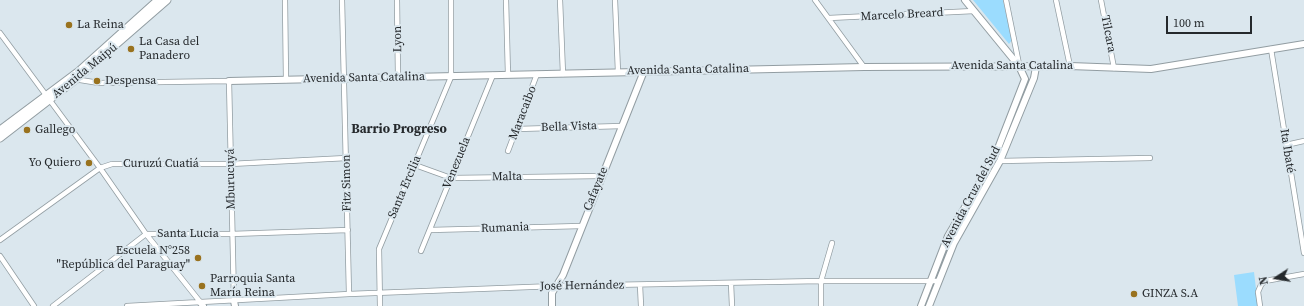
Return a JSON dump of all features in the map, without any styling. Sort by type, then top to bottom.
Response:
[{"type":"main road","name":"Avenida Maipú","points":[[74,78],[158,0]]},
{"type":"main road","name":"Avenida Maipú","points":[[0,130],[74,78],[167,0]]},
{"type":"main road","name":"Avenida Maipú","points":[[0,138],[48,97]]},
{"type":"street","points":[[285,0],[286,80]]},
{"type":"street","name":"Fitz Simon","points":[[342,0],[347,158],[349,294]]},
{"type":"street","name":"Lyon","points":[[397,0],[398,77]]},
{"type":"street","name":"Santa Ercilia","points":[[380,306],[379,249],[451,77],[451,0]]},
{"type":"street","points":[[506,0],[508,75]]},
{"type":"street","points":[[560,0],[563,74]]},
{"type":"street","points":[[615,0],[618,72]]},
{"type":"street","points":[[815,0],[864,67]]},
{"type":"street","points":[[965,0],[1019,66]]},
{"type":"street","points":[[1006,0],[1019,66]]},
{"type":"street","points":[[1056,0],[1070,66]]},
{"type":"street","name":"Tilcara","points":[[1102,0],[1114,68]]},
{"type":"street","name":"Marcelo Breard","points":[[829,18],[974,11]]},
{"type":"street","points":[[0,33],[100,168],[146,234],[202,304]]},
{"type":"street","name":"Avenida Santa Catalina","points":[[74,78],[99,84],[864,67],[1163,67],[1304,44]]},
{"type":"street","name":"Ita Ibaté","points":[[1271,49],[1304,253]]},
{"type":"street","name":"Avenida Cruz del Sud","points":[[921,306],[948,236],[995,156],[1024,79],[1019,66]]},
{"type":"street","name":"Avenida Cruz del Sud","points":[[929,306],[954,243],[1000,161],[1034,78],[1036,67]]},
{"type":"street","name":"Cafayate","points":[[552,306],[552,293],[563,275],[581,226],[644,71]]},
{"type":"street","name":"Maracaibo","points":[[508,151],[537,74]]},
{"type":"street","name":"Venezuela","points":[[421,251],[493,75]]},
{"type":"street","name":"Mburucuyá","points":[[229,81],[230,164],[235,303]]},
{"type":"street","name":"Bella Vista","points":[[517,129],[622,126]]},
{"type":"street","points":[[1286,145],[1304,141]]},
{"type":"street","name":"Curuzú Cuatiá","points":[[0,240],[100,168],[112,164],[230,164],[347,158]]},
{"type":"street","points":[[1000,161],[1150,158]]},
{"type":"street","name":"Malta","points":[[415,165],[451,178],[601,176]]},
{"type":"street","name":"Rumania","points":[[430,230],[581,226]]},
{"type":"street","name":"Santa Lucia","points":[[53,306],[146,234],[232,234],[348,230]]},
{"type":"street","points":[[821,306],[820,281],[832,243]]},
{"type":"street","points":[[0,256],[34,306]]},
{"type":"street","points":[[1260,306],[1258,292],[1260,285],[1265,281],[1304,274]]},
{"type":"street","name":"José Hernández","points":[[202,304],[235,303],[349,294],[555,286],[640,286],[731,282],[939,281]]},
{"type":"street","points":[[731,282],[732,306]]},
{"type":"street","points":[[640,286],[641,306]]},
{"type":"street","points":[[127,306],[202,304]]},
{"type":"shaded area","points":[[973,0],[1003,0],[1012,40],[1009,44]]},
{"type":"shaded area","points":[[1254,272],[1258,306],[1238,306],[1234,275]]},
{"type":"place","name":"La Reina","points":[[69,25]]},
{"type":"place","name":"La Casa del Panadero","points":[[131,49]]},
{"type":"place","name":"Despensa","points":[[97,81]]},
{"type":"place","name":"Gallego","points":[[27,130]]},
{"type":"place","name":"Yo Quiero","points":[[89,163]]},
{"type":"place","name":"Escuela N°258 \"República del Paraguay\"","points":[[198,258]]},
{"type":"place","name":"Parroquia Santa María Reina","points":[[202,286]]},
{"type":"place","name":"GINZA S.A","points":[[1134,294]]},
{"type":"district","name":"Barrio Progreso","points":[[399,130]]}]
